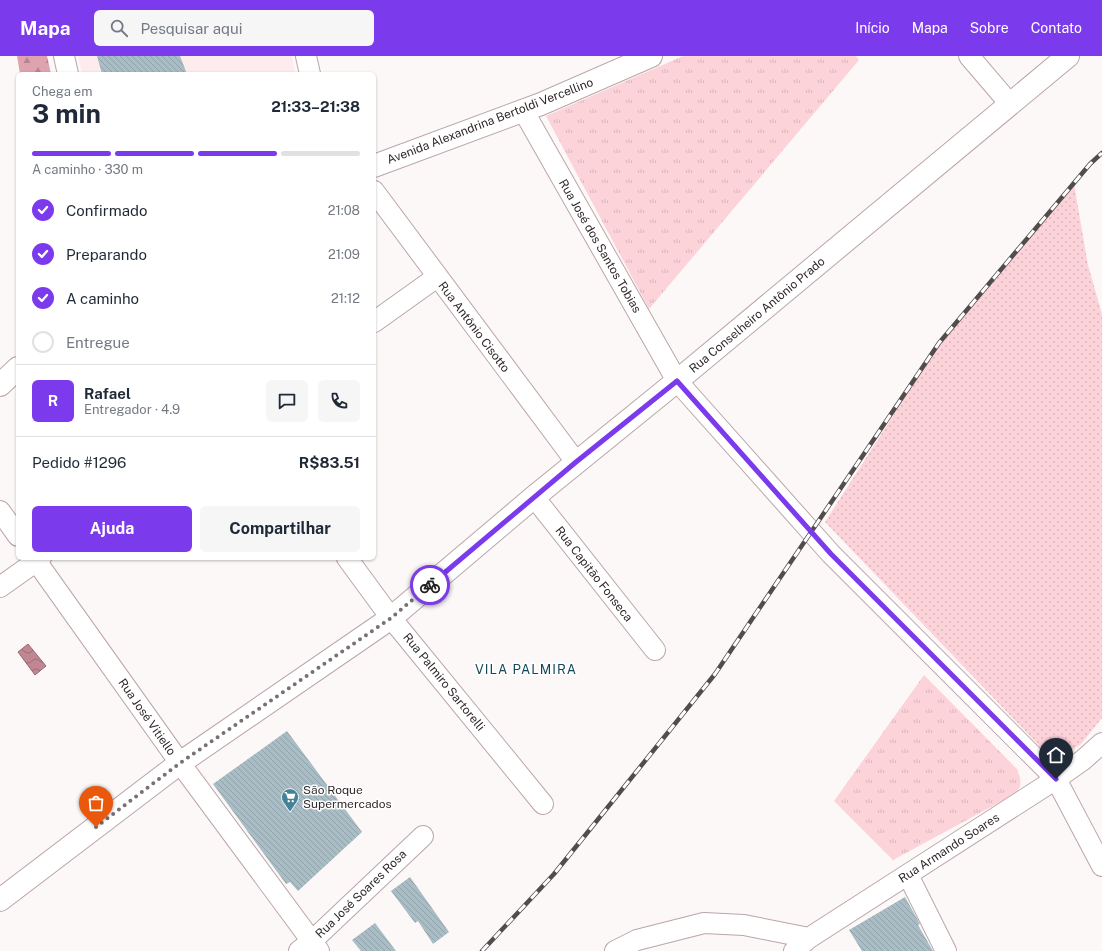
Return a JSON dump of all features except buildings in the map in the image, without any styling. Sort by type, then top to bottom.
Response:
[{"type":"main road","name":"Avenida Alexandrina Bertoldi Vercellino","points":[[376,165],[541,104],[651,56]]},
{"type":"main road","name":"Rua Conselheiro Antônio Prado","points":[[0,900],[180,763],[391,618],[576,462],[677,381],[1068,56]]},
{"type":"main road","points":[[0,386],[16,370]]},
{"type":"street","points":[[64,56],[68,72]]},
{"type":"street","points":[[306,56],[310,72]]},
{"type":"street","points":[[968,56],[1010,104]]},
{"type":"street","name":"Rua José dos Santos Tobias","points":[[523,110],[677,381],[831,554],[1056,779],[1095,835],[1102,866]]},
{"type":"street","name":"Rua Antônio Cisotto","points":[[376,194],[576,462]]},
{"type":"street","points":[[376,321],[437,277]]},
{"type":"street","name":"Rua Capitão Fonseca","points":[[534,497],[655,650]]},
{"type":"street","points":[[0,510],[16,533]]},
{"type":"street","points":[[0,587],[36,560]]},
{"type":"street","name":"Rua José Vitiello","points":[[38,560],[310,948]]},
{"type":"street","name":"Rua Palmiro Sartorelli","points":[[348,560],[391,618],[543,804]]},
{"type":"street","name":"Rua Armando Soares","points":[[801,945],[1056,779],[1083,760],[1102,743]]},
{"type":"street","name":"Rua José Soares Rosa","points":[[310,948],[423,836]]},
{"type":"street","points":[[908,874],[946,951]]},
{"type":"street","points":[[615,951],[637,940],[704,924],[744,925],[801,945]]},
{"type":"shaded area","points":[[78,56],[292,56],[295,72],[82,72]]},
{"type":"green space","points":[[17,56],[47,56],[51,72],[20,72]]},
{"type":"green space","points":[[683,56],[856,56],[859,60],[649,309],[546,116]]},
{"type":"green space","points":[[1074,184],[1088,265],[1102,314],[1102,718],[1081,744],[1055,762],[825,522],[937,347]]},
{"type":"green space","points":[[924,675],[1017,769],[1020,785],[1015,794],[893,860],[834,801]]},
{"type":"water","points":[[28,644],[46,666],[35,675],[18,652]]},
{"type":"railway","points":[[482,951],[554,874],[715,674],[939,343],[1090,164],[1102,153]]},
{"type":"way so far","points":[[96,827],[180,763],[391,618],[430,585]]},
{"type":"place","name":"São Roque Supermercados","points":[[290,812]]},
{"type":"district","name":"VILA PALMIRA","points":[[526,669]]},
{"type":"route","points":[[430,585],[576,462],[677,381],[831,554],[1056,779]]}]
